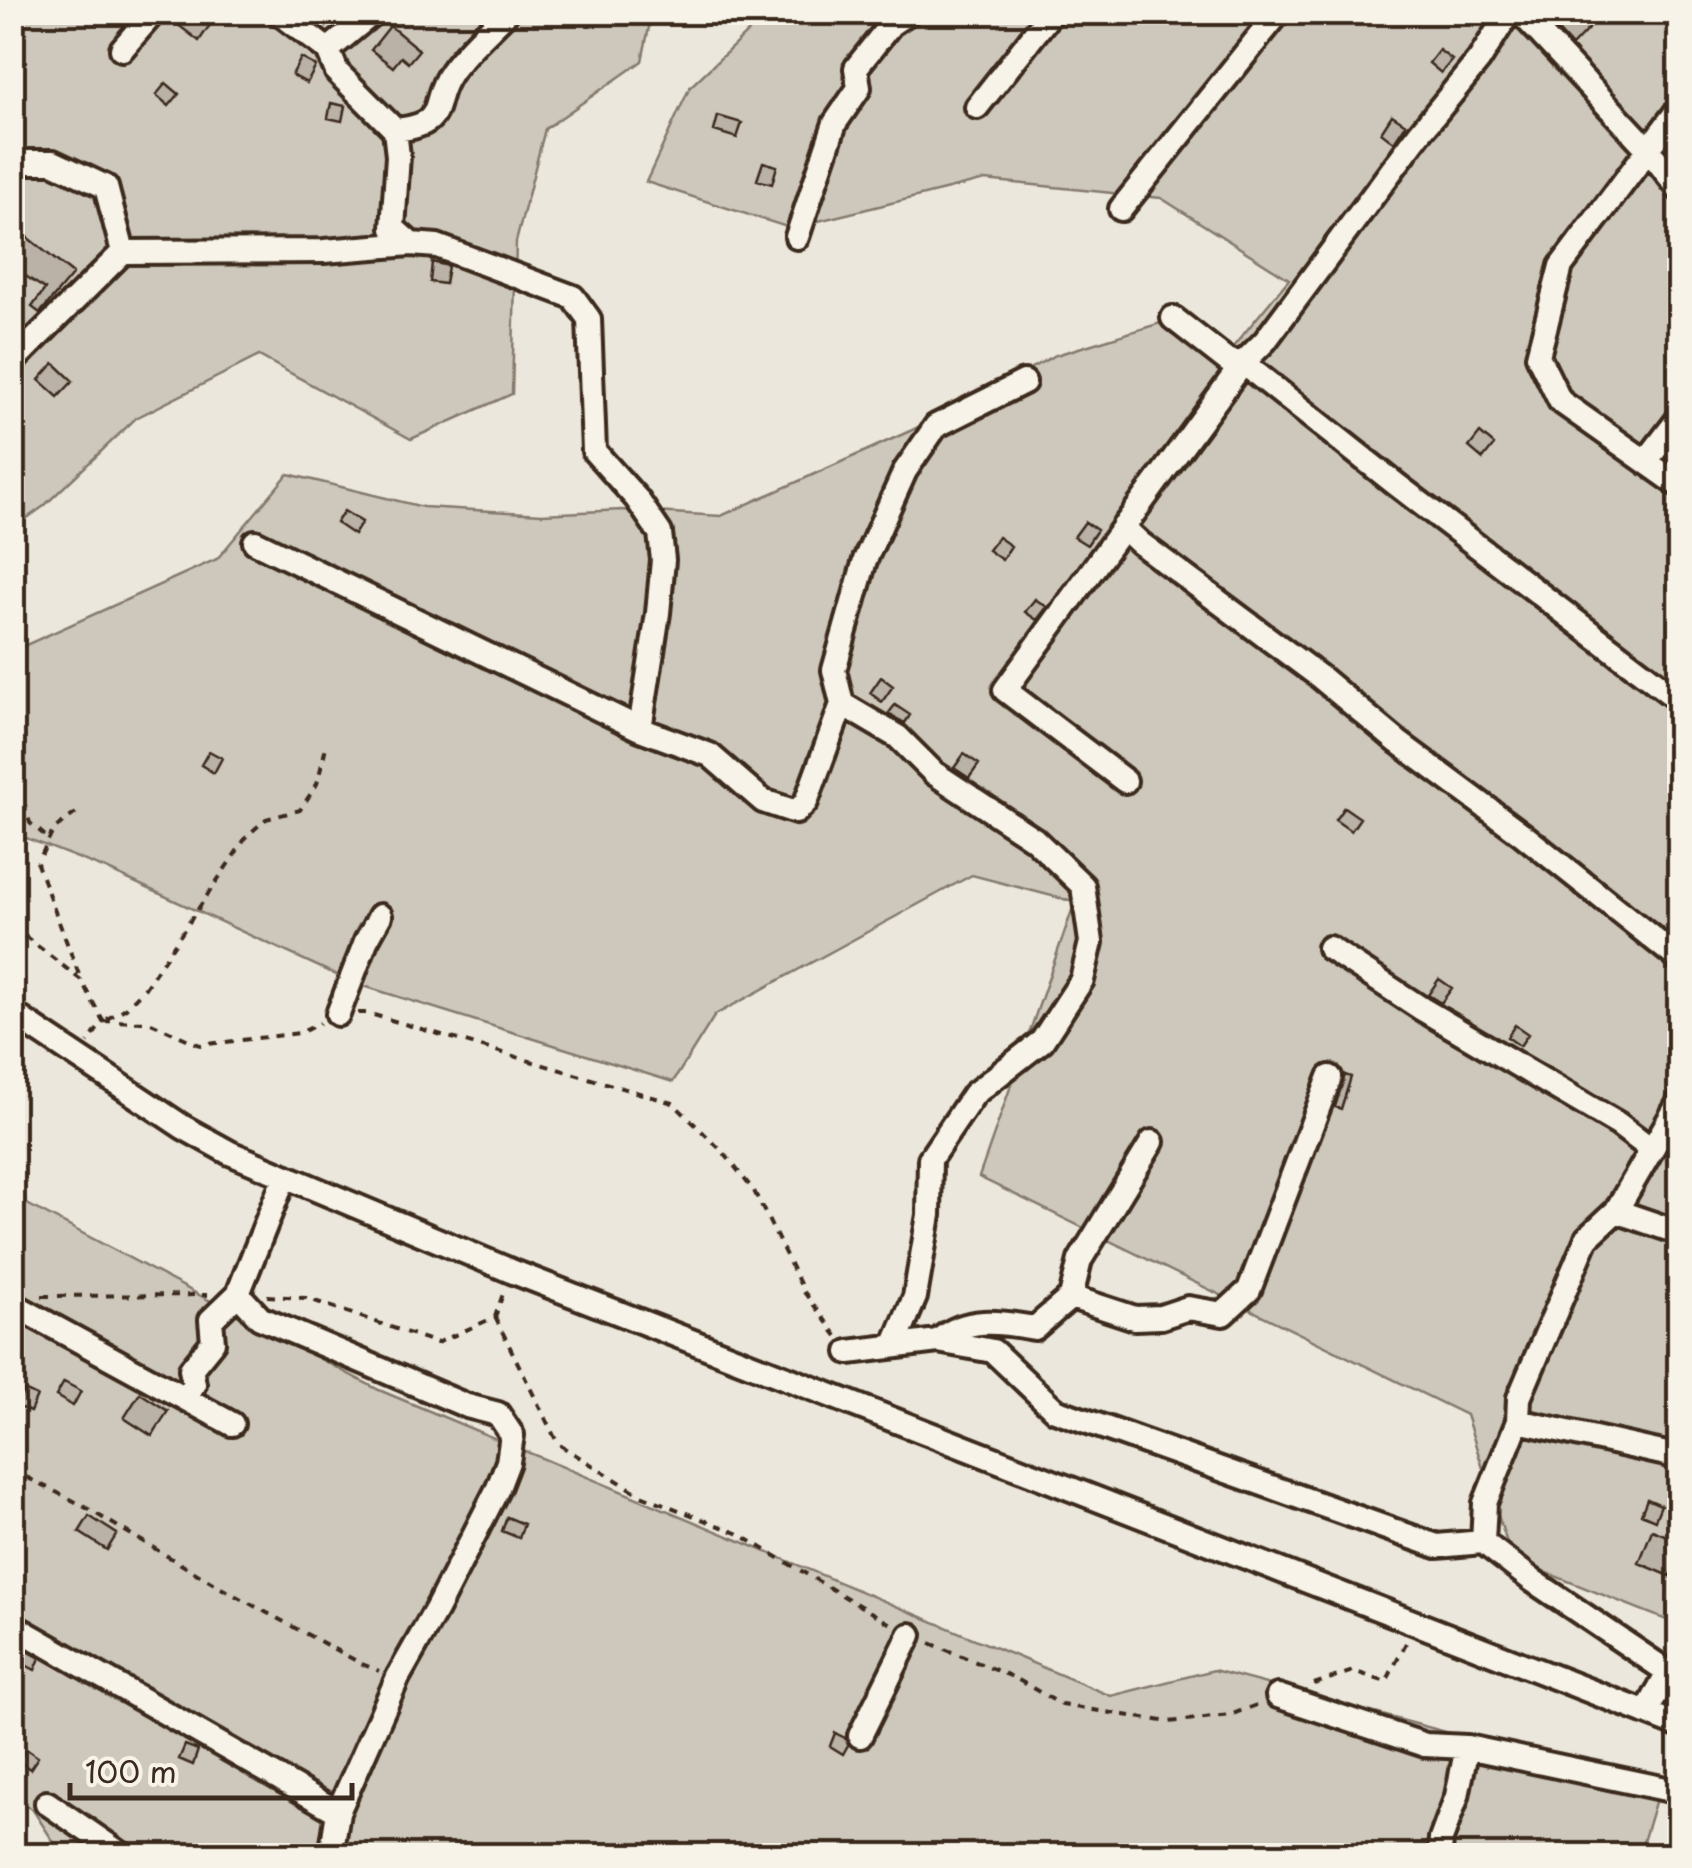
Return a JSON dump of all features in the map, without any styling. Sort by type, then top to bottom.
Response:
[{"type":"street","points":[[122,50],[154,12]]},
{"type":"street","points":[[278,12],[328,50],[337,72],[396,130],[398,156],[392,228],[411,244]]},
{"type":"street","points":[[328,50],[374,12]]},
{"type":"street","points":[[396,130],[420,127],[436,112],[449,74],[507,12]]},
{"type":"street","points":[[797,237],[835,124],[859,88],[856,68],[891,24],[909,12]]},
{"type":"street","points":[[977,108],[1052,12]]},
{"type":"street","points":[[1121,210],[1279,12]]},
{"type":"street","points":[[1124,781],[1004,690],[1243,363],[1265,342],[1479,60],[1510,12]]},
{"type":"street","points":[[1520,12],[1648,149],[1680,190]]},
{"type":"street","points":[[1680,108],[1561,266],[1538,356],[1560,400],[1680,486]]},
{"type":"street","points":[[15,164],[53,162],[106,187],[123,252]]},
{"type":"street","points":[[12,362],[123,252],[437,246],[573,297],[589,319],[594,451],[637,499],[660,533],[663,560],[640,728]]},
{"type":"street","points":[[1173,318],[1228,361],[1243,363],[1680,702]]},
{"type":"street","points":[[255,542],[640,728],[710,755],[763,801],[796,812],[806,802],[842,704],[834,670],[864,560],[905,470],[936,426],[1024,382]]},
{"type":"street","points":[[1647,460],[1680,417]]},
{"type":"street","points":[[1123,527],[1680,960]]},
{"type":"street","points":[[842,704],[898,737],[934,773],[1034,840],[1083,886],[1091,942],[1082,980],[1042,1041],[974,1094],[930,1160],[929,1215],[915,1297],[894,1346]]},
{"type":"street","points":[[338,1014],[366,941],[380,916]]},
{"type":"street","points":[[1329,948],[1422,1009],[1618,1124],[1652,1149]]},
{"type":"street","points":[[12,1014],[230,1153],[510,1271],[1680,1726]]},
{"type":"street","points":[[1071,1297],[1135,1318],[1162,1318],[1188,1308],[1222,1314],[1249,1290],[1330,1077]]},
{"type":"street","points":[[1483,1542],[1486,1504],[1518,1421],[1519,1398],[1587,1238],[1616,1211],[1680,1101]]},
{"type":"street","points":[[1652,1149],[1680,1128]]},
{"type":"street","points":[[938,1341],[953,1327],[991,1321],[1035,1328],[1071,1297],[1080,1260],[1152,1142]]},
{"type":"street","points":[[185,1397],[194,1384],[191,1369],[213,1342],[211,1320],[238,1294],[285,1176]]},
{"type":"street","points":[[1616,1211],[1680,1232]]},
{"type":"street","points":[[238,1294],[260,1318],[467,1406],[498,1414],[512,1435],[508,1462],[498,1488],[398,1677],[338,1812],[331,1856]]},
{"type":"street","points":[[12,1304],[232,1424]]},
{"type":"street","points":[[849,1352],[938,1341],[993,1351],[1056,1410],[1437,1546],[1483,1542],[1532,1580],[1674,1675],[1646,1712]]},
{"type":"street","points":[[1518,1421],[1680,1458]]},
{"type":"street","points":[[12,1625],[338,1812]]},
{"type":"street","points":[[860,1736],[910,1635]]},
{"type":"street","points":[[1278,1696],[1425,1744],[1468,1747],[1680,1792]]},
{"type":"street","points":[[1436,1856],[1457,1796],[1468,1747]]},
{"type":"street","points":[[47,1803],[124,1856]]},
{"type":"path","points":[[78,1058],[103,1021],[126,1008],[144,988],[247,836],[266,819],[300,810],[316,784],[326,747]]},
{"type":"path","points":[[19,788],[30,823],[49,839]]},
{"type":"path","points":[[76,813],[54,829],[36,864],[82,980],[103,1021]]},
{"type":"path","points":[[12,926],[82,980]]},
{"type":"path","points":[[103,1021],[149,1022],[200,1044],[216,1044],[300,1033],[338,1014],[367,1013],[673,1103],[724,1152],[754,1191],[804,1292],[849,1352]]},
{"type":"path","points":[[510,1271],[495,1317],[558,1444],[641,1495],[737,1533],[910,1635],[1015,1678],[1062,1705],[1169,1722],[1230,1715],[1278,1696]]},
{"type":"path","points":[[12,1470],[362,1664],[398,1677]]},
{"type":"path","points":[[1316,1684],[1353,1671],[1386,1682],[1417,1623]]},
{"type":"shaded area","points":[[13,13],[652,13],[642,61],[545,129],[516,242],[512,394],[411,439],[259,356],[136,418],[44,506],[13,528]]},
{"type":"shaded area","points":[[768,13],[1679,13],[1679,1625],[1512,1559],[1466,1415],[979,1177],[1075,902],[972,875],[715,1015],[673,1082],[354,983],[106,869],[13,833],[12,655],[19,648],[217,559],[288,474],[423,507],[542,514],[622,510],[721,516],[910,431],[1056,355],[1164,322],[1228,353],[1289,279],[1161,198],[985,180],[790,228],[646,182],[690,87]]},
{"type":"shaded area","points":[[12,1196],[379,1390],[1111,1696],[1214,1670],[1659,1789],[1639,1855],[62,1855],[33,1810],[13,1796]]},
{"type":"building","points":[[169,12],[199,12],[212,22],[199,41],[168,17]]},
{"type":"building","points":[[1548,12],[1575,12],[1590,27],[1572,46],[1545,16]]},
{"type":"building","points":[[390,26],[419,50],[408,63],[401,57],[393,67],[371,50]]},
{"type":"building","points":[[1439,50],[1452,60],[1441,73],[1429,63]]},
{"type":"building","points":[[301,58],[316,66],[307,83],[292,75]]},
{"type":"building","points":[[166,83],[179,94],[169,106],[156,95]]},
{"type":"building","points":[[331,103],[345,106],[342,121],[328,118]]},
{"type":"building","points":[[1392,115],[1406,124],[1394,142],[1381,132]]},
{"type":"building","points":[[718,116],[742,123],[737,138],[714,131]]},
{"type":"building","points":[[763,162],[777,166],[772,184],[757,180]]},
{"type":"building","points":[[12,225],[73,274],[40,313],[32,307],[45,289],[12,267]]},
{"type":"building","points":[[432,262],[448,266],[445,284],[430,282]]},
{"type":"building","points":[[54,363],[73,381],[58,397],[39,380]]},
{"type":"building","points":[[1480,433],[1494,445],[1483,459],[1469,447]]},
{"type":"building","points":[[344,511],[362,522],[354,535],[336,523]]},
{"type":"building","points":[[1085,522],[1097,530],[1087,545],[1074,537]]},
{"type":"building","points":[[998,537],[1011,546],[1002,560],[988,550]]},
{"type":"building","points":[[1035,599],[1047,607],[1037,620],[1025,612]]},
{"type":"building","points":[[881,677],[893,686],[882,702],[870,693]]},
{"type":"building","points":[[895,705],[910,715],[905,723],[888,714]]},
{"type":"building","points":[[209,751],[222,758],[214,773],[201,765]]},
{"type":"building","points":[[964,754],[979,764],[969,778],[954,768]]},
{"type":"building","points":[[1344,807],[1360,818],[1351,831],[1335,820]]},
{"type":"building","points":[[1439,979],[1452,988],[1441,1003],[1428,995]]},
{"type":"building","points":[[1515,1025],[1528,1034],[1520,1046],[1507,1037]]},
{"type":"building","points":[[1345,1075],[1351,1077],[1341,1109],[1335,1107]]},
{"type":"building","points":[[64,1382],[81,1391],[73,1406],[56,1396]]},
{"type":"building","points":[[24,1390],[37,1396],[30,1412],[17,1406]]},
{"type":"building","points":[[140,1393],[168,1411],[152,1436],[124,1418]]},
{"type":"building","points":[[1647,1499],[1661,1505],[1655,1520],[1641,1514]]},
{"type":"building","points":[[89,1516],[117,1534],[107,1550],[79,1532]]},
{"type":"building","points":[[507,1517],[524,1524],[519,1538],[502,1531]]},
{"type":"building","points":[[1652,1530],[1680,1541],[1680,1553],[1670,1576],[1639,1563]]},
{"type":"building","points":[[24,1649],[40,1658],[35,1670],[18,1661]]},
{"type":"building","points":[[835,1733],[845,1738],[848,1745],[843,1754],[830,1746]]},
{"type":"building","points":[[185,1745],[198,1750],[193,1765],[179,1759]]},
{"type":"building","points":[[26,1749],[38,1757],[30,1769],[18,1761]]}]
